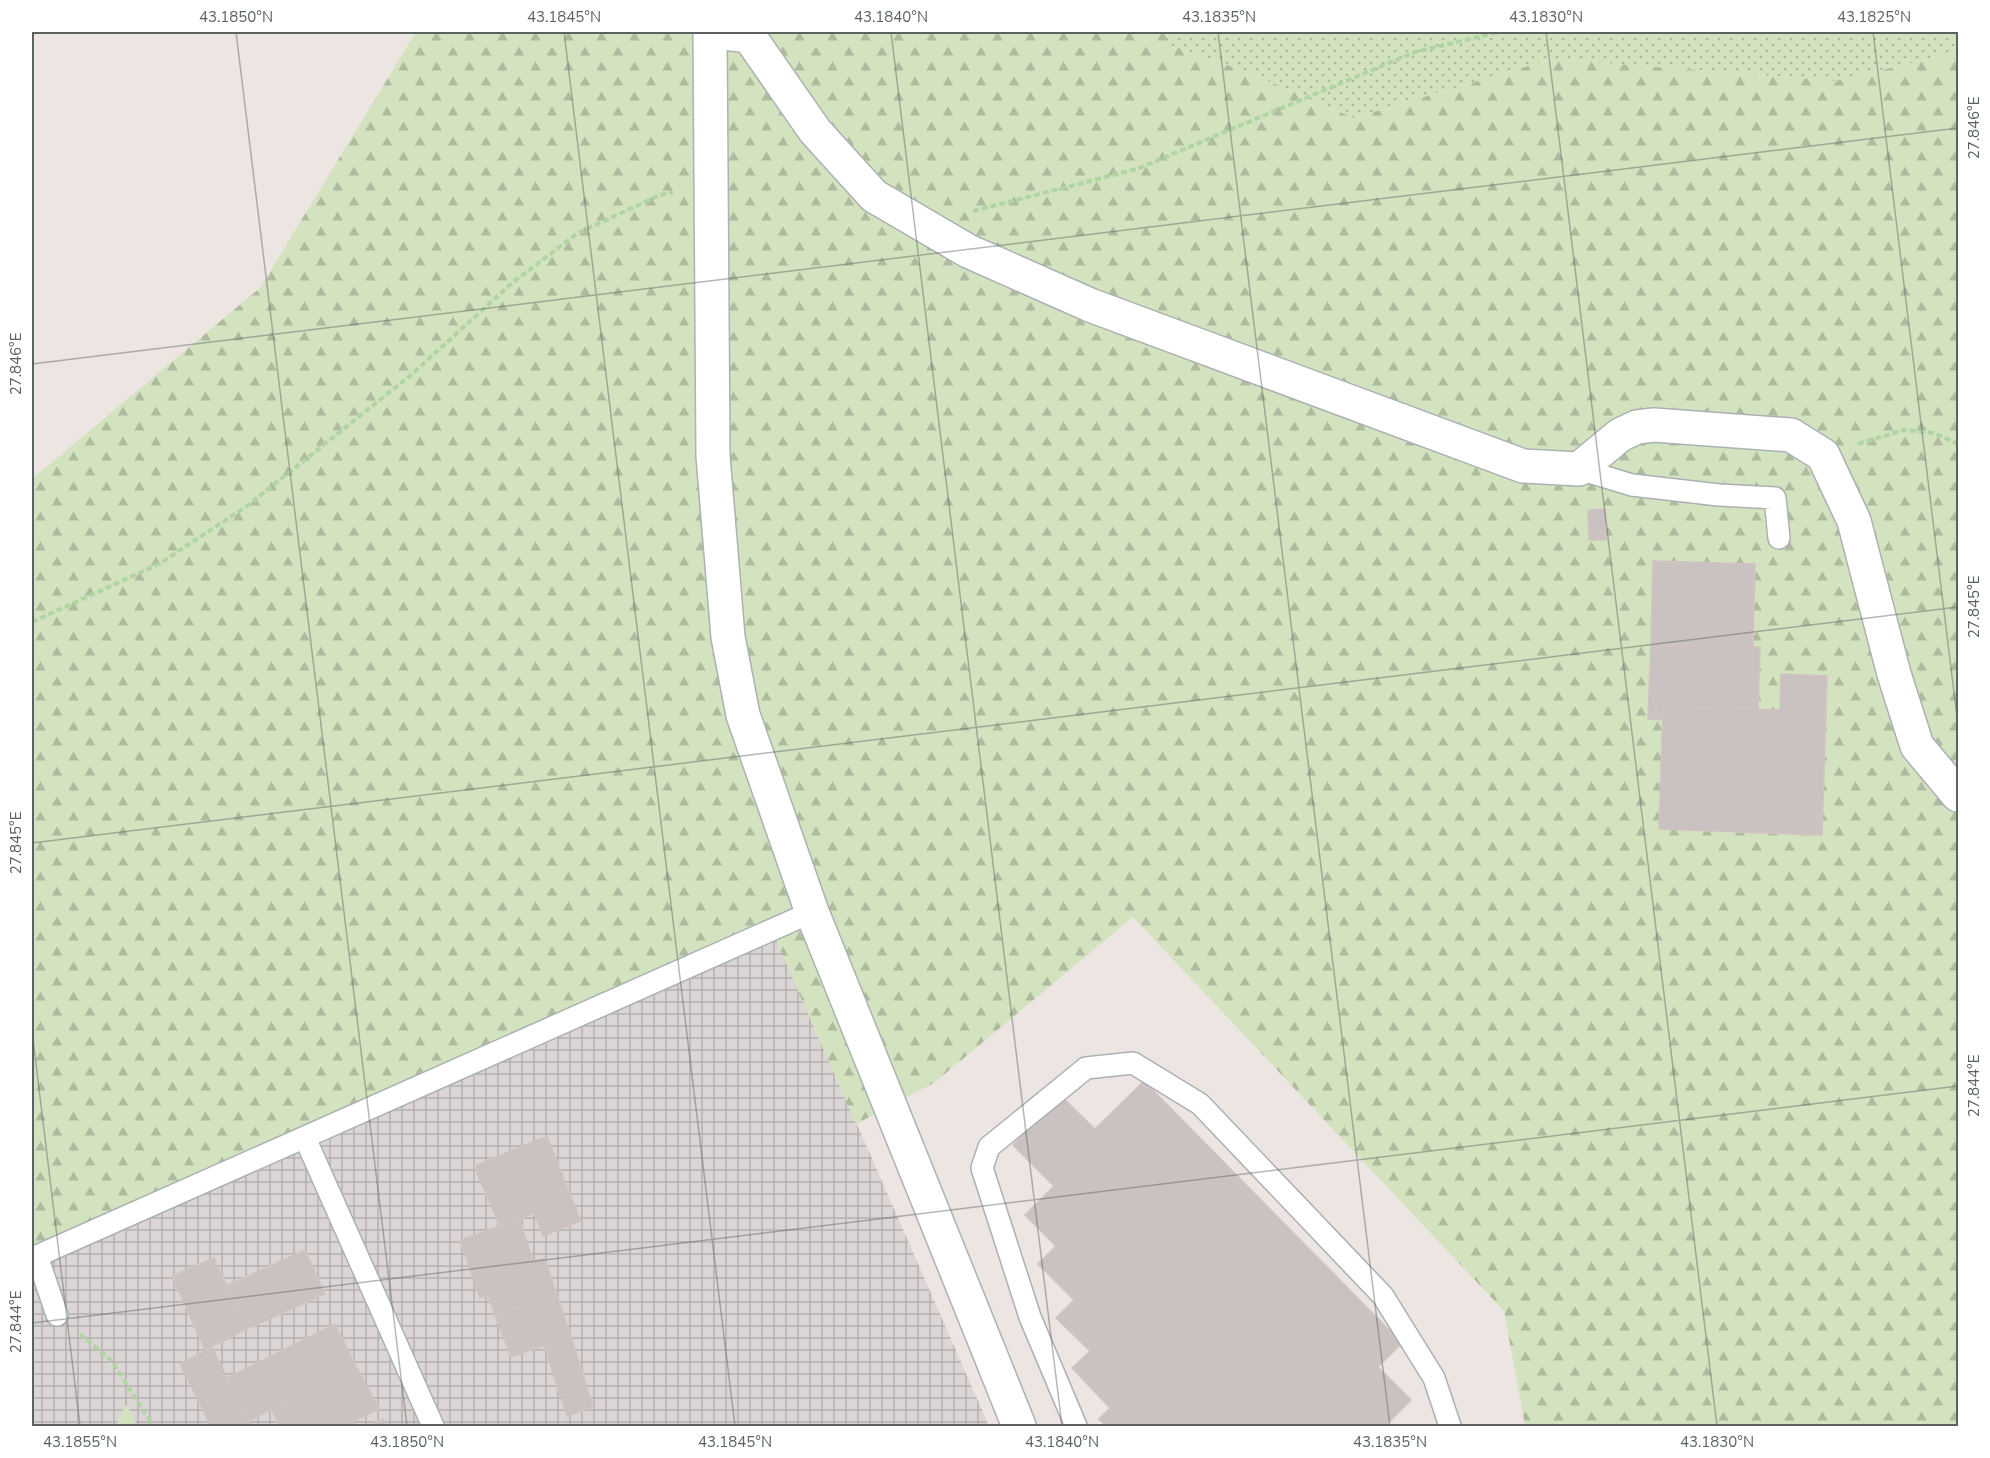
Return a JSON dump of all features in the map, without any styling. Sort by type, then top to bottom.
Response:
[{"type":"street","points":[[710,32],[713,456],[728,637],[742,715],[813,912],[1020,1426]]},
{"type":"street","points":[[715,32],[749,36],[815,131],[874,196],[968,251],[1101,309],[1523,466],[1579,469],[1620,435],[1637,427],[1654,425],[1791,435],[1822,455],[1854,521],[1894,674],[1917,746],[1959,795]]},
{"type":"lane","points":[[1579,469],[1632,485],[1719,495],[1775,498],[1779,538]]},
{"type":"lane","points":[[57,1315],[34,1256],[813,912]]},
{"type":"lane","points":[[1076,1426],[1030,1317],[982,1168],[989,1148],[1086,1068],[1133,1063],[1200,1104],[1383,1296],[1434,1378],[1450,1426]]},
{"type":"lane","points":[[304,1138],[433,1426]]},
{"type":"path","points":[[922,224],[1137,168],[1415,52],[1498,32]]},
{"type":"path","points":[[32,622],[159,564],[247,506],[411,375],[512,283],[579,233],[660,195],[711,186]]},
{"type":"path","points":[[1822,455],[1904,430],[1934,433],[1959,444]]},
{"type":"path","points":[[57,1315],[112,1361],[153,1426]]},
{"type":"shaded area","points":[[772,930],[989,1426],[32,1426],[32,1256]]},
{"type":"green space","points":[[416,32],[1167,32],[1167,44],[1250,73],[1354,118],[1552,59],[1835,81],[1958,52],[1958,1426],[1525,1426],[1504,1311],[1133,917],[934,1083],[856,1124],[772,931],[32,1256],[32,479],[260,288]]},
{"type":"green space","points":[[1167,32],[1958,32],[1958,52],[1835,81],[1552,59],[1354,118],[1250,73],[1166,44]]},
{"type":"green space","points":[[126,1403],[137,1426],[116,1426]]},
{"type":"building","points":[[1605,509],[1606,540],[1589,540],[1588,510]]},
{"type":"building","points":[[1653,561],[1755,564],[1753,647],[1651,644]]},
{"type":"building","points":[[1651,644],[1760,647],[1758,709],[1663,706],[1663,720],[1648,719]]},
{"type":"building","points":[[1781,674],[1827,676],[1822,835],[1659,829],[1663,706],[1780,710]]},
{"type":"building","points":[[1144,1081],[1402,1343],[1378,1367],[1411,1400],[1385,1426],[1106,1426],[1099,1419],[1110,1408],[1072,1368],[1090,1351],[1056,1318],[1074,1300],[1038,1264],[1056,1246],[1025,1215],[1054,1186],[1013,1145],[1062,1097],[1095,1129]]},
{"type":"building","points":[[547,1136],[581,1221],[543,1236],[534,1213],[500,1227],[474,1166]]},
{"type":"building","points":[[519,1219],[533,1260],[545,1259],[557,1295],[495,1316],[488,1295],[480,1298],[460,1240]]},
{"type":"building","points":[[305,1250],[325,1294],[247,1329],[228,1285]]},
{"type":"building","points":[[214,1258],[247,1329],[205,1350],[172,1276]]},
{"type":"building","points":[[557,1295],[571,1336],[511,1357],[495,1316]]},
{"type":"building","points":[[335,1324],[356,1366],[249,1421],[227,1378]]},
{"type":"building","points":[[571,1336],[593,1407],[567,1416],[544,1345]]},
{"type":"building","points":[[212,1347],[252,1426],[211,1426],[180,1364]]},
{"type":"building","points":[[356,1366],[379,1409],[344,1426],[280,1426],[271,1409]]},
{"type":"building","points":[[383,1419],[387,1426],[368,1426]]}]
